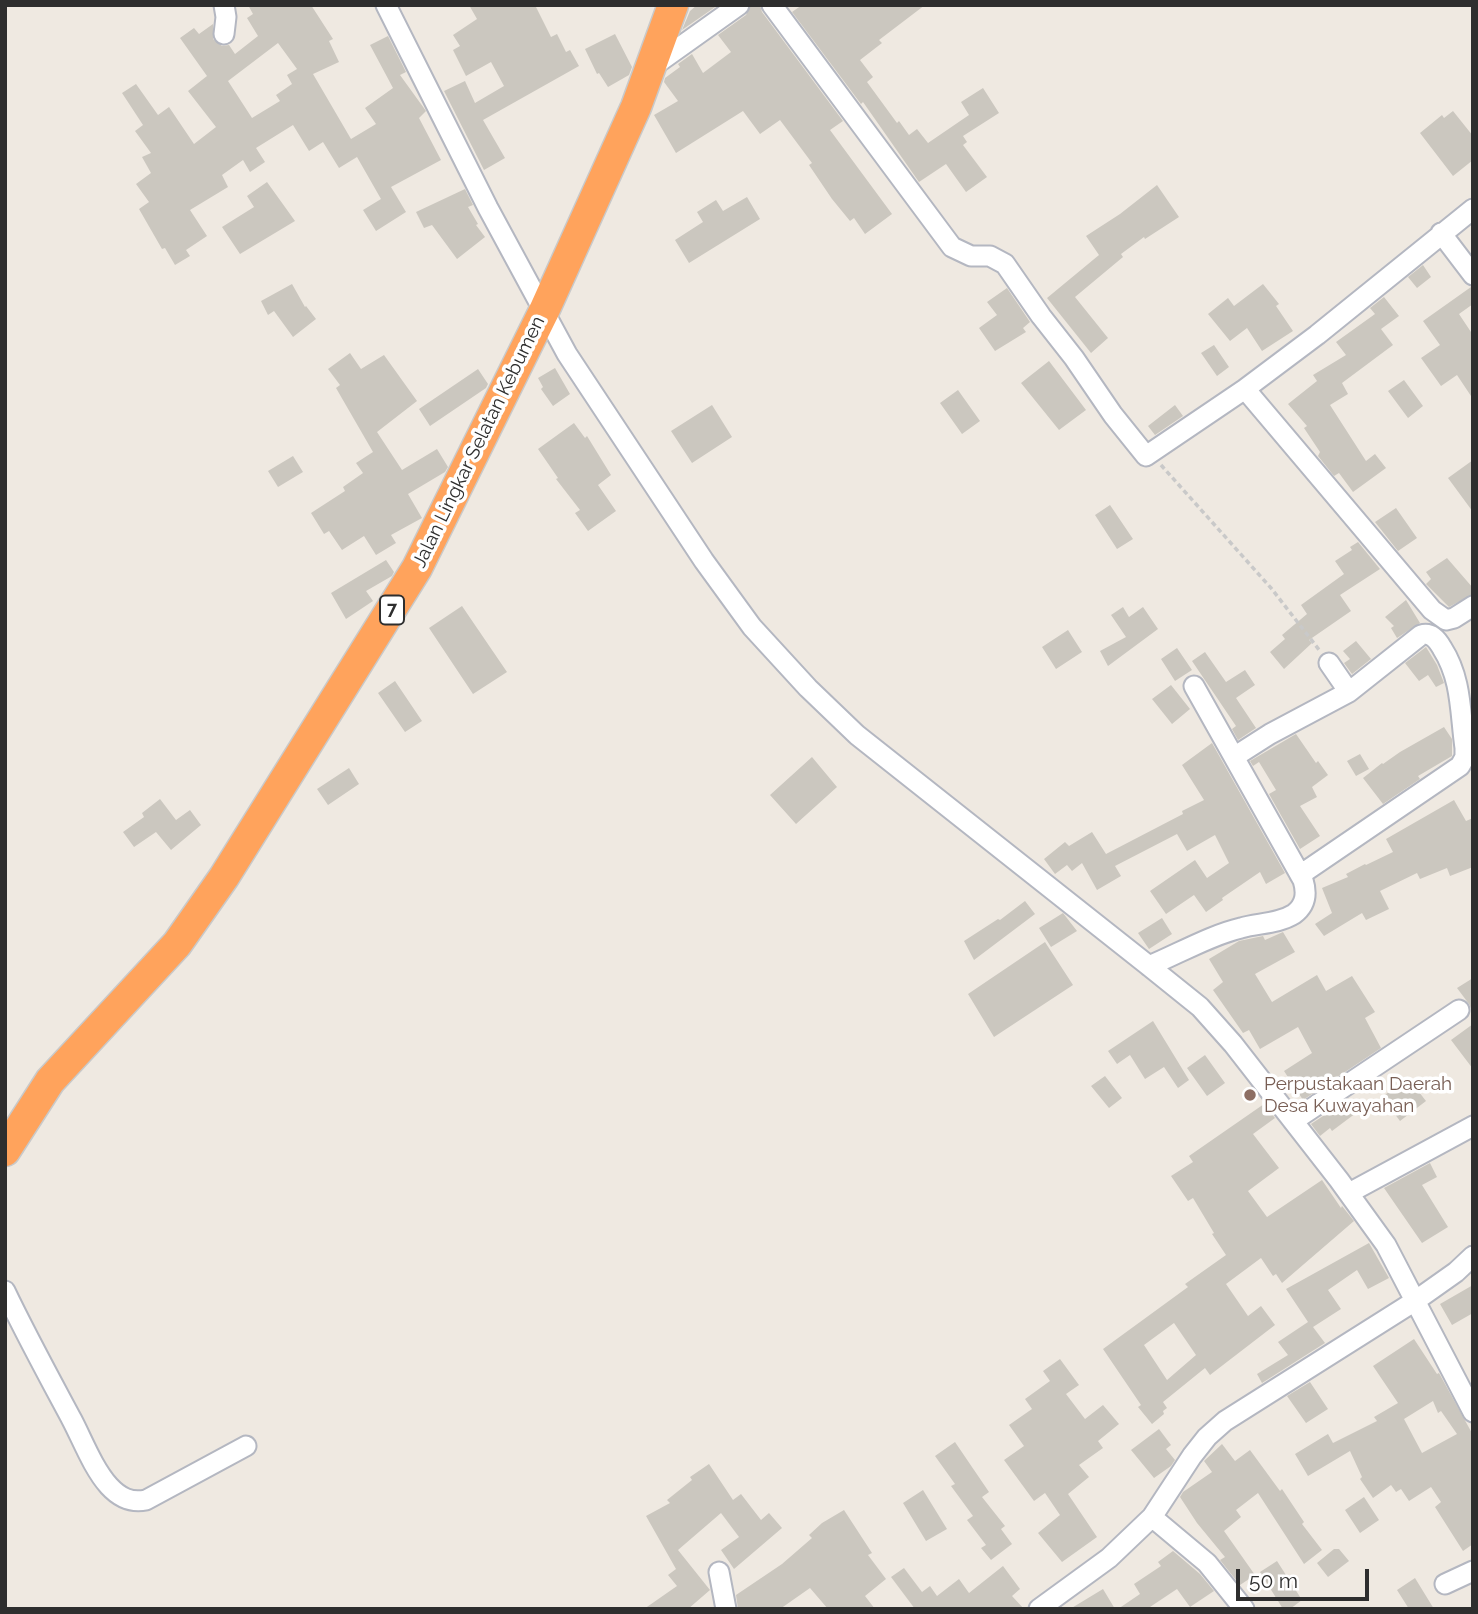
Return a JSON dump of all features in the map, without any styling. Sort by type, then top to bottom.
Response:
[{"type":"highway","name":"Jalan Lingkar Selatan Kebumen","points":[[5,1151],[50,1081],[177,944],[225,877],[417,568],[544,312],[636,107],[673,5]]},
{"type":"street","points":[[224,5],[224,34]]},
{"type":"street","points":[[386,5],[488,208],[575,365],[704,561],[752,627],[799,678],[858,735],[1208,1016],[1233,1044],[1349,1193],[1386,1245],[1415,1301],[1466,1386],[1473,1412]]},
{"type":"street","points":[[651,68],[739,5]]},
{"type":"street","points":[[772,5],[952,247],[971,256],[990,256],[1005,264],[1119,424],[1146,456],[1245,389],[1317,335],[1473,209]]},
{"type":"street","points":[[1441,233],[1473,275]]},
{"type":"street","points":[[1245,389],[1432,610],[1446,621],[1473,607]]},
{"type":"street","points":[[1426,634],[1432,610]]},
{"type":"street","points":[[1234,757],[1270,734],[1349,692],[1420,635],[1432,635],[1451,662],[1456,677],[1465,748],[1463,762],[1447,776],[1300,875]]},
{"type":"street","points":[[1329,663],[1349,692]]},
{"type":"street","points":[[1149,966],[1224,933],[1294,914],[1306,897],[1306,888],[1300,875],[1194,686]]},
{"type":"street","points":[[1293,1121],[1459,1010]]},
{"type":"street","points":[[1349,1193],[1473,1126]]},
{"type":"street","points":[[1040,1609],[1109,1558],[1152,1517],[1192,1456],[1207,1437],[1225,1421],[1415,1301],[1456,1272],[1473,1256]]},
{"type":"street","points":[[5,1291],[36,1356],[108,1486],[122,1497],[133,1503],[146,1500],[246,1446]]},
{"type":"street","points":[[1152,1517],[1207,1563],[1244,1609]]},
{"type":"street","points":[[1445,1584],[1473,1571]]},
{"type":"street","points":[[719,1572],[726,1609]]},
{"type":"path","points":[[1150,454],[1271,587],[1329,663]]},
{"type":"building","points":[[248,5],[311,5],[333,39],[329,41],[339,62],[313,74],[351,139],[376,124],[365,108],[393,88],[370,45],[388,36],[406,72],[400,75],[426,111],[419,118],[441,160],[391,187],[406,212],[376,231],[363,210],[381,199],[357,157],[339,168],[323,142],[309,151],[293,125],[256,148],[265,162],[250,172],[243,160],[222,175],[228,187],[190,210],[207,236],[186,250],[190,256],[175,265],[165,248],[162,249],[139,209],[149,202],[136,184],[151,173],[142,157],[151,153],[135,131],[143,125],[122,93],[136,84],[158,115],[169,107],[194,144],[216,127],[188,91],[207,76],[180,38],[194,28],[199,34],[213,24],[213,39],[222,46],[229,45],[235,54],[258,36],[247,18],[253,14]],"holes":[[[278,43],[297,69],[287,75],[292,84],[276,95],[280,101],[252,118],[228,81]]]},
{"type":"building","points":[[469,5],[535,5],[551,37],[557,34],[566,52],[570,50],[579,66],[483,120],[505,158],[484,170],[444,91],[465,81],[475,103],[504,86],[491,62],[466,76],[453,50],[460,46],[453,35],[477,19]]},
{"type":"building","points":[[697,5],[718,5],[682,30],[690,11]]},
{"type":"building","points":[[751,5],[760,5],[762,12],[843,121],[830,130],[892,214],[865,234],[854,218],[850,221],[832,199],[809,165],[812,163],[780,120],[760,134],[743,111],[676,153],[654,115],[678,101],[664,82],[665,78],[692,54],[703,73],[731,52],[718,35],[746,15]]},
{"type":"building","points":[[802,5],[925,5],[879,40],[882,43],[860,60],[873,77],[867,82],[909,135],[917,129],[928,143],[969,115],[961,102],[983,88],[999,113],[963,136],[967,142],[963,145],[987,177],[966,192],[946,164],[919,182],[863,102],[861,104],[792,12]]},
{"type":"building","points":[[615,34],[632,67],[629,75],[608,87],[599,73],[597,74],[585,49]]},
{"type":"building","points":[[1453,111],[1473,136],[1473,160],[1453,176],[1420,133],[1442,115],[1444,118]]},
{"type":"building","points":[[267,182],[295,221],[240,254],[222,227],[254,207],[247,196]]},
{"type":"building","points":[[1157,185],[1179,217],[1121,254],[1123,257],[1075,297],[1108,338],[1091,353],[1047,298],[1099,255],[1086,236]]},
{"type":"building","points":[[465,189],[473,205],[468,207],[485,237],[457,259],[432,225],[424,228],[416,212]]},
{"type":"building","points":[[747,197],[760,219],[689,263],[675,240],[703,222],[697,212],[716,200],[723,211]]},
{"type":"building","points":[[1423,265],[1431,277],[1417,288],[1408,277]]},
{"type":"building","points":[[292,284],[305,307],[316,319],[293,337],[274,311],[268,315],[261,301]]},
{"type":"building","points":[[1263,284],[1279,304],[1276,306],[1293,331],[1262,351],[1247,328],[1230,341],[1208,314],[1228,298],[1234,306]]},
{"type":"building","points":[[1471,287],[1473,304],[1459,314],[1473,335],[1473,399],[1457,375],[1441,386],[1421,358],[1440,345],[1423,321]]},
{"type":"building","points":[[1007,288],[1030,322],[1023,328],[1026,332],[995,351],[979,328],[997,315],[987,302]]},
{"type":"building","points":[[1384,297],[1399,316],[1381,329],[1393,345],[1342,383],[1348,394],[1330,405],[1366,461],[1375,454],[1386,468],[1353,492],[1339,473],[1334,476],[1318,456],[1320,452],[1304,428],[1307,426],[1288,404],[1317,381],[1313,375],[1346,355],[1336,342],[1375,314],[1370,308]]},
{"type":"building","points":[[1214,345],[1229,367],[1217,376],[1201,353]]},
{"type":"building","points":[[350,353],[361,369],[384,355],[417,401],[377,432],[402,470],[437,449],[448,467],[445,472],[408,494],[422,518],[391,535],[396,543],[376,555],[364,536],[342,550],[329,531],[324,534],[311,513],[345,491],[343,487],[363,473],[356,463],[373,452],[336,388],[340,385],[328,369]]},
{"type":"building","points":[[1049,361],[1086,410],[1059,430],[1021,383]]},
{"type":"building","points":[[555,368],[570,394],[553,406],[541,389],[543,387],[538,378]]},
{"type":"building","points":[[478,369],[488,384],[486,388],[430,426],[419,409]]},
{"type":"building","points":[[1404,380],[1423,406],[1408,418],[1388,391]]},
{"type":"building","points":[[958,390],[980,421],[962,434],[940,403]]},
{"type":"building","points":[[712,405],[732,437],[692,463],[671,431]]},
{"type":"building","points":[[1175,405],[1183,416],[1155,435],[1148,426]]},
{"type":"building","points":[[574,423],[585,438],[587,436],[611,475],[598,485],[616,511],[588,531],[575,513],[580,510],[556,479],[558,478],[538,449]]},
{"type":"building","points":[[293,456],[303,472],[278,487],[268,471]]},
{"type":"building","points":[[1473,460],[1473,512],[1448,478]]},
{"type":"building","points":[[1110,505],[1133,539],[1117,549],[1095,515]]},
{"type":"building","points":[[1396,508],[1417,538],[1398,551],[1375,522]]},
{"type":"building","points":[[1358,542],[1380,569],[1340,595],[1351,611],[1309,640],[1312,643],[1284,669],[1270,652],[1285,639],[1282,635],[1307,614],[1301,605],[1344,574],[1335,561],[1352,550],[1350,547]]},
{"type":"building","points":[[1447,558],[1473,588],[1473,594],[1449,607],[1426,584],[1431,579],[1426,572]]},
{"type":"building","points":[[386,560],[394,572],[392,576],[366,591],[373,601],[346,619],[331,593]]},
{"type":"building","points":[[1406,600],[1420,623],[1397,638],[1391,628],[1394,626],[1385,617]]},
{"type":"building","points":[[462,606],[507,672],[473,694],[429,628]]},
{"type":"building","points":[[1123,607],[1129,617],[1143,607],[1158,629],[1108,666],[1100,651],[1126,637],[1111,615]]},
{"type":"building","points":[[1068,630],[1082,652],[1056,669],[1042,647]]},
{"type":"building","points":[[1356,641],[1371,659],[1352,674],[1344,663],[1350,659],[1343,651]]},
{"type":"building","points":[[1426,647],[1444,683],[1436,687],[1428,675],[1419,681],[1405,663]]},
{"type":"building","points":[[1177,648],[1192,670],[1175,681],[1161,659]]},
{"type":"building","points":[[1205,652],[1226,682],[1245,670],[1255,685],[1236,698],[1256,728],[1238,740],[1232,729],[1236,726],[1192,661]]},
{"type":"building","points":[[395,681],[422,721],[405,732],[378,693]]},
{"type":"building","points":[[1171,685],[1190,709],[1172,724],[1152,699]]},
{"type":"building","points":[[1444,727],[1452,739],[1452,756],[1418,776],[1420,779],[1383,804],[1363,778],[1382,763]]},
{"type":"building","points":[[1296,734],[1328,775],[1312,787],[1317,797],[1300,806],[1320,836],[1300,849],[1269,794],[1276,790],[1259,762],[1253,766],[1250,761]]},
{"type":"building","points":[[1212,743],[1285,873],[1266,884],[1260,872],[1206,912],[1194,895],[1166,914],[1150,891],[1195,860],[1207,878],[1229,863],[1215,835],[1187,851],[1177,834],[1115,866],[1121,876],[1097,890],[1082,863],[1072,871],[1067,865],[1055,874],[1044,859],[1065,842],[1069,846],[1092,832],[1106,854],[1183,814],[1182,811],[1204,800],[1182,765]]},
{"type":"building","points":[[1360,754],[1369,769],[1356,776],[1347,761]]},
{"type":"building","points":[[812,757],[837,787],[796,824],[770,795]]},
{"type":"building","points":[[349,768],[359,784],[328,805],[317,789]]},
{"type":"building","points":[[160,799],[176,820],[190,810],[201,825],[171,850],[156,832],[134,847],[123,832],[144,817],[142,813]]},
{"type":"building","points":[[1454,800],[1466,821],[1473,818],[1473,867],[1450,876],[1447,868],[1420,879],[1417,873],[1380,891],[1389,909],[1366,920],[1362,913],[1324,936],[1315,924],[1332,913],[1322,888],[1393,852],[1386,839]]},
{"type":"building","points":[[1025,901],[1035,914],[974,960],[964,941],[1000,920]]},
{"type":"building","points":[[1063,913],[1077,931],[1051,947],[1039,928]]},
{"type":"building","points":[[1162,918],[1172,934],[1149,949],[1138,933]]},
{"type":"building","points":[[1283,932],[1295,952],[1255,974],[1272,1002],[1317,975],[1326,991],[1352,976],[1375,1012],[1365,1018],[1381,1048],[1303,1100],[1284,1071],[1312,1053],[1298,1027],[1260,1049],[1249,1030],[1243,1033],[1213,990],[1223,982],[1209,959],[1239,941],[1263,936],[1265,940]]},
{"type":"building","points":[[1045,942],[1073,985],[994,1037],[968,994]]},
{"type":"building","points":[[1473,978],[1473,1013],[1457,988]]},
{"type":"building","points":[[1153,1021],[1189,1080],[1178,1088],[1164,1067],[1145,1079],[1130,1055],[1117,1064],[1108,1051]]},
{"type":"building","points":[[1473,1024],[1473,1069],[1451,1040]]},
{"type":"building","points":[[1205,1055],[1225,1083],[1207,1096],[1187,1068]]},
{"type":"building","points":[[1105,1076],[1122,1098],[1109,1108],[1091,1086]]},
{"type":"building","points":[[1408,1078],[1426,1101],[1400,1121],[1382,1097]]},
{"type":"building","points":[[1347,1100],[1356,1113],[1332,1131],[1330,1128],[1320,1136],[1311,1124]]},
{"type":"building","points":[[1264,1104],[1275,1118],[1253,1134],[1279,1168],[1248,1191],[1267,1217],[1322,1180],[1341,1208],[1342,1206],[1354,1221],[1282,1283],[1276,1274],[1273,1276],[1261,1258],[1226,1284],[1248,1316],[1261,1306],[1275,1325],[1210,1375],[1205,1368],[1163,1402],[1167,1408],[1163,1411],[1164,1414],[1152,1424],[1138,1407],[1141,1405],[1103,1349],[1188,1287],[1185,1284],[1226,1255],[1193,1198],[1188,1201],[1171,1176],[1193,1162],[1189,1156]],"holes":[[[1174,1323],[1196,1355],[1167,1380],[1144,1345]]]},
{"type":"building","points":[[1430,1163],[1437,1177],[1422,1185],[1448,1227],[1422,1243],[1384,1188]]},
{"type":"building","points":[[1369,1243],[1389,1278],[1368,1289],[1357,1270],[1328,1290],[1341,1309],[1313,1327],[1325,1343],[1262,1383],[1257,1374],[1288,1355],[1278,1342],[1308,1322],[1286,1289]]},
{"type":"building","points":[[1473,1285],[1473,1313],[1452,1325],[1440,1304]]},
{"type":"building","points":[[1414,1339],[1437,1374],[1439,1373],[1473,1435],[1473,1544],[1463,1551],[1435,1507],[1441,1502],[1431,1487],[1409,1501],[1401,1489],[1396,1492],[1391,1485],[1373,1498],[1360,1479],[1362,1477],[1350,1451],[1308,1476],[1295,1454],[1328,1434],[1333,1443],[1377,1421],[1374,1417],[1398,1403],[1373,1366]],"holes":[[[1433,1401],[1438,1413],[1441,1411],[1457,1434],[1422,1453],[1404,1419]]]},
{"type":"building","points":[[1060,1359],[1079,1385],[1066,1394],[1085,1419],[1103,1405],[1119,1424],[1098,1441],[1103,1448],[1079,1465],[1089,1477],[1068,1494],[1097,1537],[1062,1562],[1038,1533],[1060,1515],[1045,1493],[1034,1501],[1004,1460],[1024,1446],[1009,1425],[1032,1409],[1025,1399],[1050,1381],[1043,1371]]},
{"type":"building","points":[[1310,1382],[1328,1409],[1306,1423],[1287,1396]]},
{"type":"building","points":[[1159,1429],[1171,1445],[1166,1449],[1175,1460],[1154,1478],[1131,1450]]},
{"type":"building","points":[[955,1442],[989,1492],[982,1497],[1005,1526],[1001,1529],[1012,1544],[991,1560],[981,1548],[986,1545],[967,1520],[973,1516],[951,1486],[955,1484],[935,1456]]},
{"type":"building","points":[[1222,1444],[1235,1461],[1250,1450],[1280,1491],[1282,1489],[1304,1522],[1302,1524],[1322,1550],[1304,1564],[1258,1493],[1236,1510],[1241,1517],[1224,1531],[1255,1575],[1240,1585],[1220,1560],[1225,1557],[1180,1497],[1212,1472],[1204,1461]]},
{"type":"building","points":[[709,1464],[733,1500],[741,1494],[761,1520],[769,1513],[782,1528],[734,1569],[721,1550],[739,1537],[721,1513],[678,1550],[710,1590],[688,1609],[644,1609],[677,1586],[668,1575],[676,1569],[646,1516],[670,1503],[667,1500],[692,1480],[690,1477]]},
{"type":"building","points":[[923,1490],[947,1529],[926,1541],[903,1503]]},
{"type":"building","points":[[1364,1497],[1379,1520],[1360,1533],[1345,1510]]},
{"type":"building","points":[[844,1510],[872,1553],[868,1555],[886,1579],[865,1596],[875,1609],[828,1609],[810,1588],[780,1609],[738,1609],[736,1595],[782,1564],[812,1538],[809,1535],[822,1523]]},
{"type":"building","points":[[1334,1549],[1339,1549],[1349,1561],[1328,1577],[1317,1563]]},
{"type":"building","points":[[1173,1551],[1200,1574],[1214,1591],[1190,1607],[1177,1589],[1147,1609],[1118,1609],[1140,1594],[1134,1584],[1161,1566],[1158,1562]]},
{"type":"building","points":[[1277,1561],[1302,1600],[1290,1609],[1283,1609],[1260,1572]]},
{"type":"building","points":[[1003,1566],[1020,1589],[1012,1596],[1024,1609],[915,1609],[891,1577],[904,1568],[922,1592],[930,1586],[937,1596],[959,1579],[969,1593]]},
{"type":"building","points":[[1415,1578],[1434,1609],[1409,1609],[1397,1590]]},
{"type":"building","points":[[1103,1589],[1115,1609],[1070,1609]]},
{"type":"place","name":"Perpustakaan Daerah Desa Kuwayahan","points":[[1250,1095]]}]
